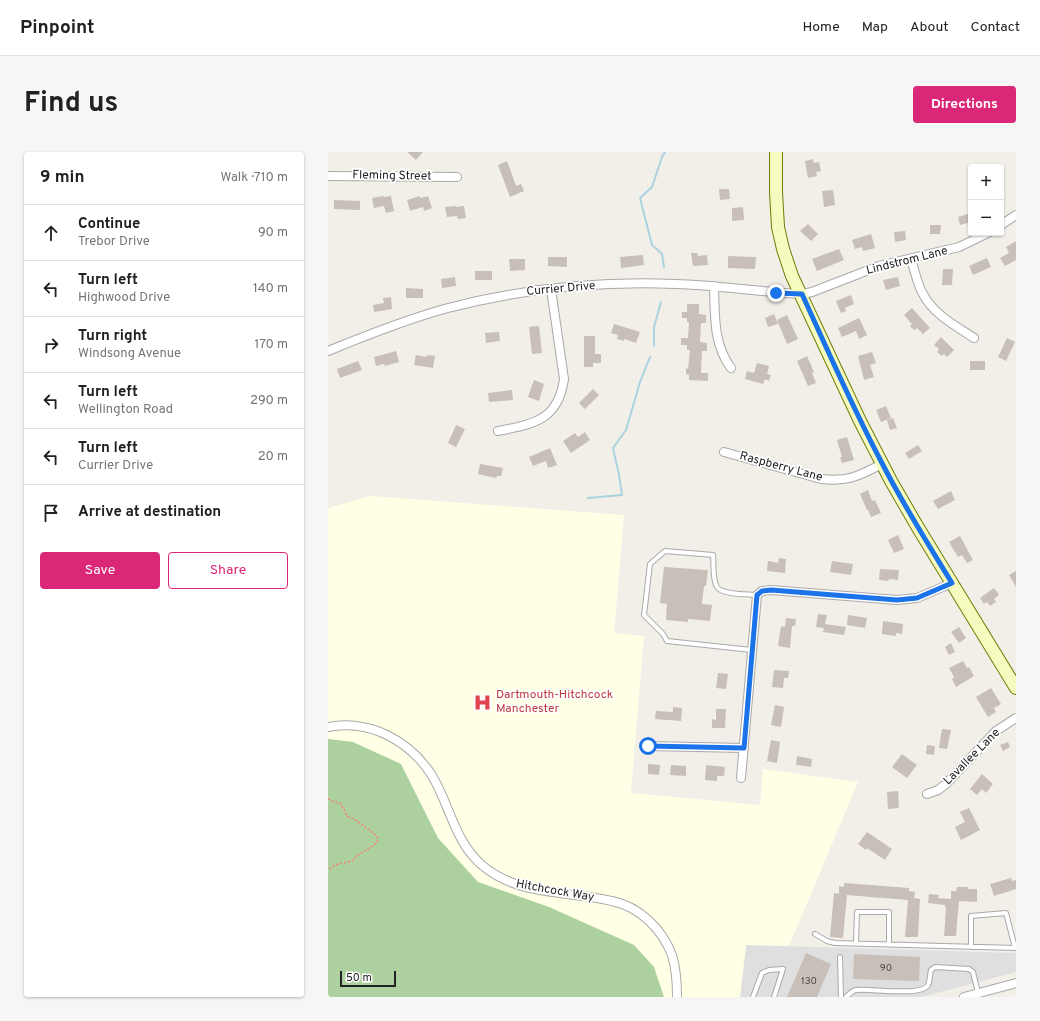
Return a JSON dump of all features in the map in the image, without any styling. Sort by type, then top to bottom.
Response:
[{"type":"main road","points":[[776,152],[778,227],[788,263],[882,464],[907,509],[1016,688]]},
{"type":"street","name":"Fleming Street","points":[[328,176],[457,177]]},
{"type":"street","points":[[1004,223],[1016,215]]},
{"type":"street","name":"Lindstrom Lane","points":[[802,294],[812,292],[868,269],[958,247],[982,236]]},
{"type":"street","points":[[911,259],[918,285],[923,296],[941,315],[974,338]]},
{"type":"street","name":"Currier Drive","points":[[328,351],[404,322],[446,309],[502,296],[551,289],[589,285],[676,284],[802,294]]},
{"type":"street","points":[[714,286],[715,318],[719,346],[724,359],[731,368]]},
{"type":"street","points":[[498,431],[535,423],[555,406],[562,390],[564,379],[551,289]]},
{"type":"street","name":"Raspberry Lane","points":[[724,452],[821,479],[833,480],[855,478],[882,464]]},
{"type":"street","points":[[741,778],[752,650],[760,593],[771,590],[897,600],[917,598],[952,583]]},
{"type":"street","name":"Lavallee Lane","points":[[926,794],[938,790],[946,784],[996,731],[1016,718]]},
{"type":"street","name":"Hitchcock Way","points":[[328,727],[346,725],[364,727],[380,732],[410,749],[422,761],[432,775],[460,838],[482,865],[495,875],[511,883],[527,888],[613,901],[629,907],[643,915],[656,927],[672,956],[676,973],[677,997]]},
{"type":"street","points":[[648,746],[744,748]]},
{"type":"street","points":[[964,997],[979,995],[1016,983]]},
{"type":"lane","points":[[752,650],[667,641],[663,634],[644,616],[650,564],[665,551],[713,555],[717,587],[723,592],[760,593]]},
{"type":"lane","points":[[856,943],[857,912],[889,912],[889,944]]},
{"type":"lane","points":[[815,934],[827,942],[970,947],[1016,948],[1006,913],[970,916],[970,947]]},
{"type":"lane","points":[[840,957],[841,997]]},
{"type":"lane","points":[[846,997],[857,990],[909,992],[926,988],[931,970],[934,967],[969,969],[973,972],[979,995]]},
{"type":"lane","points":[[753,997],[762,973],[769,970],[783,969],[774,997]]},
{"type":"path","points":[[328,800],[341,804],[346,816],[354,819],[376,835],[378,839],[377,843],[358,855],[352,861],[336,865],[328,870]]},
{"type":"shaded area","name":"Dartmouth-Hitchcock Manchester","points":[[371,496],[624,515],[614,633],[644,636],[631,793],[760,805],[763,769],[858,782],[789,946],[746,945],[740,997],[328,997],[328,508]]},
{"type":"shaded area","points":[[746,945],[1016,953],[1016,972],[921,997],[740,997]]},
{"type":"green space","points":[[328,739],[353,742],[401,764],[438,838],[478,882],[549,907],[634,945],[654,967],[664,997],[328,997]]},
{"type":"building","points":[[407,152],[423,152],[416,160]]},
{"type":"building","points":[[813,159],[814,163],[819,162],[821,171],[816,172],[817,176],[808,178],[805,161]]},
{"type":"building","points":[[507,161],[516,186],[521,184],[524,191],[510,197],[498,165]]},
{"type":"building","points":[[719,189],[729,189],[730,199],[720,200]]},
{"type":"building","points":[[833,190],[835,205],[824,207],[822,191]]},
{"type":"building","points":[[391,196],[394,211],[386,213],[384,206],[374,208],[372,198]]},
{"type":"building","points":[[420,196],[420,198],[428,196],[432,208],[424,211],[423,207],[410,211],[407,200]]},
{"type":"building","points":[[334,200],[360,201],[360,210],[334,209]]},
{"type":"building","points":[[464,206],[466,218],[458,219],[457,216],[447,217],[445,207]]},
{"type":"building","points":[[743,207],[744,220],[732,221],[732,208]]},
{"type":"building","points":[[968,214],[968,223],[960,225],[958,217]]},
{"type":"building","points":[[808,224],[818,234],[811,241],[800,231]]},
{"type":"building","points":[[930,225],[941,225],[940,234],[930,234]]},
{"type":"building","points":[[905,231],[906,240],[895,242],[894,232]]},
{"type":"building","points":[[871,234],[875,248],[863,251],[862,247],[855,249],[852,240]]},
{"type":"building","points":[[1016,241],[1016,260],[1005,266],[1000,258],[1009,253],[1006,247]]},
{"type":"building","points":[[839,249],[844,260],[817,271],[812,259]]},
{"type":"building","points":[[691,253],[697,253],[698,256],[707,255],[708,265],[693,266]]},
{"type":"building","points":[[643,255],[644,265],[621,268],[620,257]]},
{"type":"building","points":[[728,256],[756,257],[755,269],[728,268]]},
{"type":"building","points":[[548,257],[567,257],[567,267],[548,266]]},
{"type":"building","points":[[987,258],[991,267],[973,275],[969,266]]},
{"type":"building","points":[[509,259],[525,259],[525,270],[510,271]]},
{"type":"building","points":[[943,269],[953,269],[952,285],[942,285]]},
{"type":"building","points":[[475,271],[492,271],[492,280],[475,280]]},
{"type":"building","points":[[455,277],[456,286],[442,288],[441,279]]},
{"type":"building","points":[[898,277],[900,286],[886,290],[883,280]]},
{"type":"building","points":[[406,288],[423,289],[423,298],[406,298]]},
{"type":"building","points":[[851,295],[854,304],[845,308],[846,311],[841,313],[836,301]]},
{"type":"building","points":[[391,297],[392,309],[374,312],[373,305],[384,303],[383,298]]},
{"type":"building","points":[[687,304],[699,304],[699,314],[706,315],[706,323],[701,323],[700,342],[707,343],[707,351],[702,351],[701,373],[708,373],[708,381],[689,380],[689,375],[686,374],[690,350],[687,350],[687,345],[681,345],[681,338],[688,338],[689,322],[687,322],[687,318],[682,318],[682,312],[687,312]]},
{"type":"building","points":[[912,308],[930,328],[923,334],[917,328],[914,330],[910,326],[912,324],[904,315]]},
{"type":"building","points":[[774,314],[778,324],[768,327],[765,318]]},
{"type":"building","points":[[787,315],[798,339],[787,344],[777,320]]},
{"type":"building","points":[[859,318],[867,335],[859,339],[856,331],[842,337],[838,328]]},
{"type":"building","points":[[614,324],[640,332],[636,343],[624,339],[624,341],[617,339],[618,335],[611,333]]},
{"type":"building","points":[[539,326],[542,353],[532,354],[529,327]]},
{"type":"building","points":[[499,332],[500,341],[486,343],[485,333]]},
{"type":"building","points":[[584,336],[595,336],[595,354],[601,354],[601,363],[593,363],[593,367],[584,367]]},
{"type":"building","points":[[941,337],[954,350],[947,357],[944,354],[942,356],[937,352],[939,349],[934,345]]},
{"type":"building","points":[[1007,338],[1015,342],[1006,361],[998,357]]},
{"type":"building","points":[[396,351],[399,362],[385,366],[384,364],[376,366],[374,357]]},
{"type":"building","points":[[872,352],[876,363],[870,365],[874,377],[864,380],[858,356]]},
{"type":"building","points":[[416,355],[427,357],[427,355],[435,356],[433,368],[414,365]]},
{"type":"building","points":[[807,356],[814,372],[812,373],[816,383],[808,386],[797,361]]},
{"type":"building","points":[[358,361],[362,370],[340,378],[337,369]]},
{"type":"building","points":[[970,361],[985,361],[985,370],[970,370]]},
{"type":"building","points":[[757,363],[769,366],[767,374],[771,375],[769,381],[765,379],[763,384],[745,379],[747,371],[754,373]]},
{"type":"building","points":[[534,380],[544,384],[539,401],[528,397]]},
{"type":"building","points":[[593,389],[599,395],[585,409],[579,403]]},
{"type":"building","points":[[512,390],[513,400],[489,402],[488,393]]},
{"type":"building","points":[[886,406],[891,418],[881,422],[876,410]]},
{"type":"building","points":[[893,418],[897,428],[890,430],[887,420]]},
{"type":"building","points":[[456,425],[465,429],[456,447],[448,443]]},
{"type":"building","points":[[585,432],[590,440],[571,453],[563,441],[575,433],[578,437]]},
{"type":"building","points":[[847,437],[854,460],[842,463],[840,457],[842,457],[837,440]]},
{"type":"building","points":[[918,445],[922,451],[909,459],[905,453]]},
{"type":"building","points":[[550,448],[557,465],[548,468],[546,461],[533,466],[529,457]]},
{"type":"building","points":[[480,464],[503,468],[501,476],[497,476],[496,478],[478,474]]},
{"type":"building","points":[[868,490],[872,501],[875,500],[881,513],[871,517],[860,494]]},
{"type":"building","points":[[951,491],[955,500],[938,509],[933,501]]},
{"type":"building","points":[[898,535],[904,549],[894,553],[888,540]]},
{"type":"building","points":[[960,536],[973,560],[967,563],[962,555],[958,557],[949,542]]},
{"type":"building","points":[[779,558],[786,559],[785,573],[767,571],[768,561],[778,563]]},
{"type":"building","points":[[832,561],[853,564],[851,575],[830,572]]},
{"type":"building","points":[[664,567],[708,570],[702,604],[712,605],[710,621],[688,619],[688,622],[666,620],[667,604],[660,603]]},
{"type":"building","points":[[880,569],[899,570],[898,580],[879,580]]},
{"type":"building","points":[[1016,571],[1016,587],[1009,575]]},
{"type":"building","points":[[994,588],[999,595],[994,599],[996,602],[990,606],[987,602],[984,604],[980,598]]},
{"type":"building","points":[[818,614],[827,615],[825,624],[846,627],[844,635],[823,632],[824,628],[816,627]]},
{"type":"building","points":[[848,615],[867,618],[865,628],[847,625]]},
{"type":"building","points":[[786,618],[796,619],[795,626],[792,626],[790,648],[778,646],[781,626],[785,627]]},
{"type":"building","points":[[883,621],[903,624],[902,634],[896,633],[896,636],[882,634]]},
{"type":"building","points":[[959,627],[966,638],[959,643],[951,632]]},
{"type":"building","points":[[951,643],[955,652],[949,655],[945,647]]},
{"type":"building","points":[[963,661],[967,668],[969,667],[974,676],[956,687],[952,679],[954,677],[949,668]]},
{"type":"building","points":[[774,670],[789,671],[788,678],[784,678],[783,688],[772,687]]},
{"type":"building","points":[[718,673],[728,674],[726,689],[716,688]]},
{"type":"building","points":[[991,688],[1001,704],[994,708],[996,712],[988,717],[976,697]]},
{"type":"building","points":[[775,705],[784,707],[781,727],[771,725]]},
{"type":"building","points":[[673,707],[682,708],[681,721],[655,719],[656,711],[673,712]]},
{"type":"building","points":[[716,709],[726,709],[725,728],[712,728],[712,719],[716,720]]},
{"type":"building","points":[[942,729],[951,730],[947,749],[939,748]]},
{"type":"building","points":[[771,740],[780,742],[777,763],[767,761]]},
{"type":"building","points":[[1008,742],[1010,747],[1003,751],[1000,745]]},
{"type":"building","points":[[927,745],[935,746],[934,755],[926,754]]},
{"type":"building","points":[[902,754],[917,765],[907,778],[892,767]]},
{"type":"building","points":[[797,756],[812,759],[811,767],[796,765]]},
{"type":"building","points":[[648,764],[660,765],[659,775],[648,774]]},
{"type":"building","points":[[671,765],[686,766],[686,776],[670,775]]},
{"type":"building","points":[[706,765],[725,767],[724,776],[717,776],[717,781],[705,780]]},
{"type":"building","points":[[982,774],[993,784],[986,793],[982,789],[977,795],[970,789]]},
{"type":"building","points":[[898,791],[899,808],[888,809],[887,792]]},
{"type":"building","points":[[969,808],[980,830],[961,840],[955,827],[965,822],[960,812]]},
{"type":"building","points":[[867,832],[892,849],[885,860],[858,844]]},
{"type":"building","points":[[1011,878],[1012,881],[1016,880],[1016,889],[994,896],[990,884]]},
{"type":"building","points":[[844,883],[909,888],[909,891],[915,892],[914,898],[920,899],[918,937],[905,937],[908,900],[847,895],[843,938],[830,937],[834,893],[839,894],[839,886],[844,887]]},
{"type":"building","points":[[957,887],[977,889],[977,902],[959,901],[956,936],[944,936],[945,905],[928,903],[929,894],[939,895],[938,898],[951,899],[951,891],[956,891]]},
{"type":"building","points":[[806,953],[831,964],[817,997],[787,997]]},
{"type":"building","points":[[854,954],[920,957],[919,981],[853,979]]},
{"type":"waterway","points":[[664,267],[662,254],[652,245],[640,198],[652,187],[665,152]]},
{"type":"waterway","points":[[654,346],[654,327],[661,302]]},
{"type":"waterway","points":[[588,498],[622,495],[613,448],[626,430],[640,382],[650,357]]},
{"type":"place","name":"Dartmouth-Hitchcock Manchester","points":[[483,702]]},
{"type":"route","points":[[648,746],[744,748],[757,595],[762,591],[771,590],[897,600],[925,596],[952,583],[903,503],[882,464],[860,421],[802,294],[776,293]]}]
